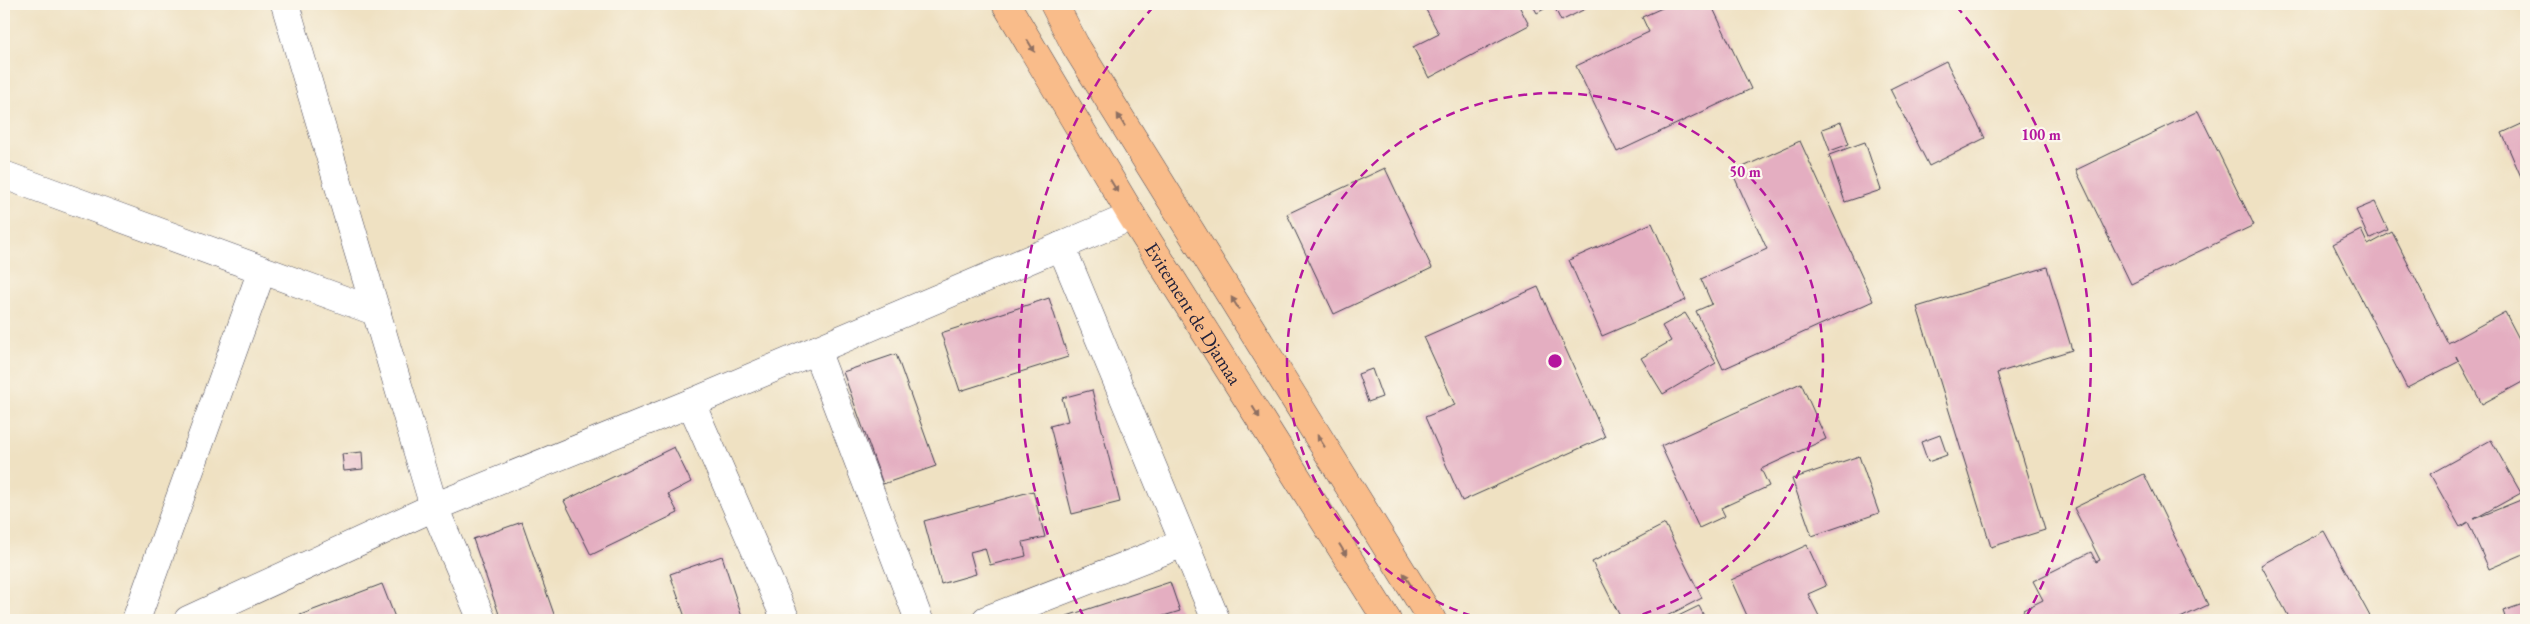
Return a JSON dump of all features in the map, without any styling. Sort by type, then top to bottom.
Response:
[{"type":"main road","name":"Evitement de Djamaa","points":[[1006,4],[1132,216],[1387,620]]},
{"type":"main road","points":[[1054,4],[1075,45],[1432,620]]},
{"type":"street","points":[[285,4],[434,507],[482,620]]},
{"type":"street","points":[[4,175],[377,312]]},
{"type":"street","points":[[188,620],[434,507],[691,403],[1132,216]]},
{"type":"street","points":[[1061,246],[1216,620]]},
{"type":"street","points":[[136,620],[262,270]]},
{"type":"street","points":[[816,350],[919,620]]},
{"type":"street","points":[[691,403],[786,620]]},
{"type":"street","points":[[986,620],[1184,543]]},
{"type":"building","points":[[1433,4],[1518,4],[1529,25],[1429,78],[1413,47],[1439,34],[1425,8]]},
{"type":"building","points":[[1532,4],[1553,4],[1537,13]]},
{"type":"building","points":[[1553,4],[1595,4],[1561,21]]},
{"type":"building","points":[[1671,4],[1711,4],[1751,89],[1617,152],[1576,66],[1649,32],[1642,17]]},
{"type":"building","points":[[1946,61],[1985,138],[1929,166],[1890,89]]},
{"type":"building","points":[[2198,111],[2254,225],[2131,284],[2076,170]]},
{"type":"building","points":[[1841,122],[1849,144],[1830,151],[1822,129]]},
{"type":"building","points":[[2526,122],[2526,185],[2525,186],[2502,133]]},
{"type":"building","points":[[1800,141],[1873,301],[1723,369],[1696,311],[1712,304],[1701,279],[1767,249],[1732,172]]},
{"type":"building","points":[[1865,142],[1881,190],[1845,202],[1829,155]]},
{"type":"building","points":[[1385,168],[1432,268],[1334,314],[1287,214]]},
{"type":"building","points":[[2375,202],[2388,230],[2369,239],[2356,210]]},
{"type":"building","points":[[1652,223],[1686,300],[1602,336],[1569,260]]},
{"type":"building","points":[[2361,230],[2368,245],[2392,232],[2448,343],[2505,312],[2526,352],[2526,380],[2482,404],[2456,356],[2458,362],[2407,388],[2333,244]]},
{"type":"building","points":[[2047,267],[2072,350],[1997,373],[2045,530],[1991,547],[1917,307]]},
{"type":"building","points":[[1538,287],[1605,437],[1462,501],[1425,417],[1455,405],[1424,337]]},
{"type":"building","points":[[1049,298],[1068,357],[960,391],[941,333]]},
{"type":"building","points":[[1685,313],[1716,363],[1663,394],[1641,358],[1671,341],[1662,326]]},
{"type":"building","points":[[896,354],[936,466],[883,484],[843,372]]},
{"type":"building","points":[[1372,369],[1382,397],[1368,402],[1358,374]]},
{"type":"building","points":[[1801,383],[1826,439],[1761,469],[1769,486],[1721,508],[1725,516],[1699,528],[1661,446]]},
{"type":"building","points":[[1092,390],[1120,502],[1072,514],[1050,426],[1068,421],[1062,398]]},
{"type":"building","points":[[1940,435],[1947,455],[1928,462],[1921,442]]},
{"type":"building","points":[[2491,440],[2521,493],[2474,519],[2523,499],[2526,507],[2526,553],[2489,569],[2468,522],[2460,527],[2430,474]]},
{"type":"building","points":[[674,447],[691,482],[668,494],[678,513],[591,555],[564,501]]},
{"type":"building","points":[[362,452],[363,469],[344,471],[342,454]]},
{"type":"building","points":[[1859,456],[1879,513],[1812,536],[1792,479]]},
{"type":"building","points":[[2144,474],[2208,605],[2176,620],[2028,620],[2023,610],[2043,600],[2033,581],[2091,552],[2096,562],[2100,560],[2074,508]]},
{"type":"building","points":[[1033,491],[1045,537],[1023,542],[1026,556],[990,565],[985,548],[970,552],[976,574],[941,584],[924,521]]},
{"type":"building","points":[[522,522],[556,620],[501,620],[473,539]]},
{"type":"building","points":[[1665,524],[1702,598],[1659,620],[1622,620],[1592,562]]},
{"type":"building","points":[[2324,531],[2372,620],[2287,620],[2290,619],[2261,565]]},
{"type":"building","points":[[1807,545],[1826,586],[1808,594],[1821,620],[1749,620],[1731,580]]},
{"type":"building","points":[[722,556],[743,620],[686,620],[670,574]]},
{"type":"building","points":[[1170,582],[1180,611],[1157,618],[1158,620],[1062,620],[1061,618]]},
{"type":"building","points":[[382,584],[396,620],[287,620]]},
{"type":"building","points":[[2526,603],[2526,620],[2506,620],[2503,611]]},
{"type":"building","points":[[1699,606],[1706,620],[1670,620]]}]
